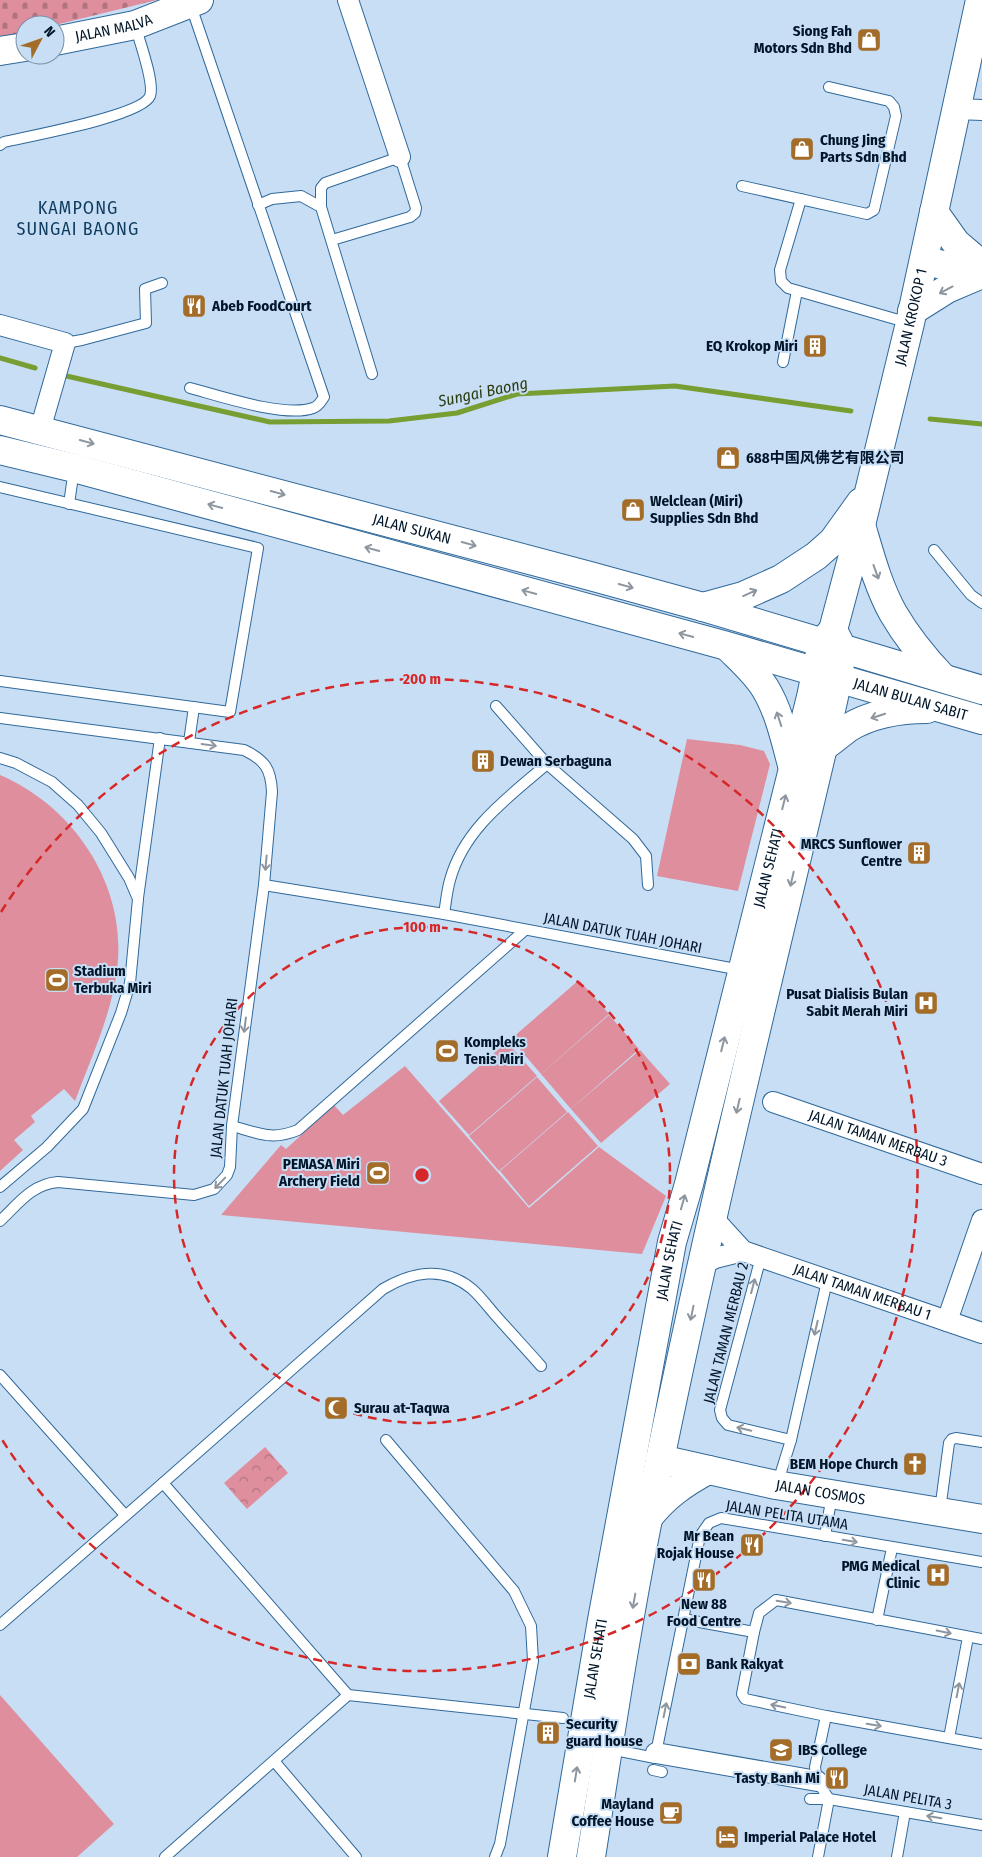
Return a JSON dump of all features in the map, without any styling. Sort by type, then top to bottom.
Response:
[{"type":"main road","name":"JALAN KROKOP 1","points":[[827,675],[832,641],[911,317],[934,212],[969,109],[980,0]]},
{"type":"main road","name":"JALAN MALVA","points":[[65,39],[135,25],[193,1]]},
{"type":"main road","points":[[0,51],[15,48]]},
{"type":"main road","points":[[934,212],[956,243],[982,265]]},
{"type":"main road","points":[[924,261],[982,273]]},
{"type":"main road","points":[[911,317],[947,289],[982,273]]},
{"type":"main road","name":"JALAN SUKAN","points":[[0,420],[832,641]]},
{"type":"main road","name":"JALAN SUKAN","points":[[0,450],[74,468],[827,675]]},
{"type":"main road","points":[[703,607],[751,592],[781,579],[816,556],[833,541],[869,490]]},
{"type":"main road","points":[[861,525],[875,572],[892,612],[916,649],[944,679]]},
{"type":"main road","name":"JALAN BULAN SABIT","points":[[832,641],[982,690]]},
{"type":"main road","points":[[727,646],[751,670],[765,688],[778,714],[793,766]]},
{"type":"main road","name":"JALAN BULAN SABIT","points":[[827,675],[982,720]]},
{"type":"main road","name":"JALAN SEHATI","points":[[590,1857],[648,1518],[660,1459],[712,1216],[823,747],[827,675]]},
{"type":"main road","name":"JALAN SEHATI","points":[[562,1857],[602,1620],[672,1242],[689,1184],[793,766],[827,675]]},
{"type":"main road","points":[[823,747],[850,727],[880,715],[912,709],[943,708]]},
{"type":"main road","points":[[602,1620],[616,1601],[636,1490],[645,1475],[660,1459],[651,1438],[649,1418],[677,1261],[672,1242]]},
{"type":"main road","points":[[672,1405],[676,1424],[685,1442],[698,1457],[719,1472]]},
{"type":"main road","name":"JALAN COSMOS","points":[[660,1459],[776,1485],[982,1519]]},
{"type":"main road","points":[[648,1518],[660,1503],[675,1490],[719,1472]]},
{"type":"street","points":[[348,0],[400,157]]},
{"type":"street","points":[[0,326],[65,342],[40,430]]},
{"type":"street","name":"JALAN TAMAN MERBAU 3","points":[[773,1102],[982,1174]]},
{"type":"street","points":[[712,1216],[752,1254]]},
{"type":"street","points":[[947,1321],[982,1220]]},
{"type":"street","points":[[702,1265],[715,1258],[752,1254]]},
{"type":"street","name":"JALAN TAMAN MERBAU 1","points":[[752,1254],[982,1333]]},
{"type":"street","points":[[656,1764],[814,1790]]},
{"type":"lane","points":[[190,388],[280,410],[312,408],[319,404],[324,397],[258,205],[193,1]]},
{"type":"lane","points":[[0,145],[4,142],[113,117],[142,104],[150,98],[152,87],[135,25]]},
{"type":"lane","points":[[742,186],[867,214],[874,210],[896,116],[894,107],[889,101],[830,87]]},
{"type":"lane","points":[[332,240],[410,217],[415,212],[416,208],[400,157],[325,183],[321,188],[321,207],[372,374]]},
{"type":"lane","points":[[258,205],[272,199],[301,196],[321,207]]},
{"type":"lane","points":[[801,199],[780,270],[781,281],[788,288],[797,291],[911,317]]},
{"type":"lane","points":[[65,342],[82,340],[146,323],[145,289],[162,284]]},
{"type":"lane","points":[[783,362],[797,291]]},
{"type":"lane","points":[[70,504],[74,468]]},
{"type":"lane","points":[[0,487],[258,548],[230,712],[0,681]]},
{"type":"lane","points":[[934,550],[971,595],[982,603]]},
{"type":"lane","points":[[496,706],[547,764],[634,839],[646,856],[648,885]]},
{"type":"lane","points":[[189,742],[194,707]]},
{"type":"lane","name":"JALAN DATUK TUAH JOHARI","points":[[0,718],[244,750],[258,756],[272,779],[264,885],[232,1126],[230,1167],[227,1176],[214,1189],[206,1193],[194,1195],[48,1183],[37,1186],[28,1193],[0,1221]]},
{"type":"lane","points":[[0,1187],[47,1147],[83,1109],[121,1013],[130,983],[138,899],[160,738]]},
{"type":"lane","points":[[0,758],[16,763],[52,782],[78,805],[101,833],[129,878],[138,899]]},
{"type":"lane","points":[[444,914],[450,879],[465,845],[483,820],[547,764]]},
{"type":"lane","name":"JALAN DATUK TUAH JOHARI","points":[[264,885],[444,914],[741,970]]},
{"type":"lane","points":[[232,1126],[274,1137],[298,1130],[525,930]]},
{"type":"lane","name":"JALAN TAMAN MERBAU 2","points":[[752,1254],[720,1410],[722,1418],[728,1425],[790,1440]]},
{"type":"lane","points":[[0,1625],[382,1289],[397,1281],[414,1274],[452,1277],[472,1289],[541,1366]]},
{"type":"lane","points":[[776,1485],[790,1440],[827,1281]]},
{"type":"lane","points":[[0,1375],[125,1515]]},
{"type":"lane","points":[[940,1511],[949,1443],[952,1439],[956,1438],[982,1442]]},
{"type":"lane","points":[[386,1440],[514,1591],[531,1626],[533,1661],[500,1844],[495,1857]]},
{"type":"lane","points":[[163,1483],[348,1695],[563,1718]]},
{"type":"lane","points":[[825,1536],[832,1494]]},
{"type":"lane","name":"JALAN PELITA UTAMA","points":[[656,1764],[700,1536],[709,1523],[721,1518],[982,1562]]},
{"type":"lane","points":[[877,1620],[892,1548]]},
{"type":"lane","points":[[982,1639],[776,1600],[760,1613],[754,1632],[743,1697],[745,1699],[826,1716],[982,1744]]},
{"type":"lane","points":[[683,1619],[754,1632]]},
{"type":"lane","points":[[948,1738],[968,1637]]},
{"type":"lane","points":[[165,1857],[348,1695]]},
{"type":"lane","points":[[818,1857],[829,1799],[814,1790],[815,1767],[826,1716]]},
{"type":"lane","points":[[608,1749],[656,1764]]},
{"type":"lane","points":[[274,1761],[356,1857]]},
{"type":"lane","name":"JALAN PELITA 3","points":[[814,1790],[829,1799],[982,1825]]},
{"type":"lane","points":[[897,1857],[905,1812]]},
{"type":"green space","points":[[0,0],[157,0],[65,23],[65,15],[15,15],[15,35],[0,39]]},
{"type":"green space","points":[[687,739],[740,745],[764,751],[770,764],[738,891],[657,876]]},
{"type":"green space","name":"Stadium Terbuka Miri","points":[[0,775],[27,789],[51,807],[73,829],[91,853],[105,880],[114,909],[118,939],[117,970],[110,1004],[100,1037],[75,1101],[64,1089],[31,1116],[35,1122],[14,1140],[23,1150],[0,1171]]},
{"type":"green space","points":[[579,980],[609,1014],[541,1074],[511,1039]]},
{"type":"green space","points":[[609,1015],[639,1049],[571,1109],[541,1074]]},
{"type":"green space","points":[[507,1042],[537,1076],[469,1135],[439,1101]]},
{"type":"green space","points":[[640,1050],[670,1084],[601,1143],[571,1109]]},
{"type":"green space","name":"PEMASA Miri Archery Field","points":[[405,1066],[529,1208],[599,1147],[666,1196],[642,1254],[221,1215],[281,1145],[286,1149],[334,1105],[343,1115]]},
{"type":"green space","points":[[537,1077],[567,1112],[499,1171],[469,1136]]},
{"type":"green space","points":[[568,1112],[598,1146],[529,1206],[500,1171]]},
{"type":"green space","points":[[265,1447],[288,1473],[247,1509],[224,1483]]},
{"type":"green space","points":[[0,1695],[114,1824],[77,1857],[0,1857]]},
{"type":"waterway","name":"Sungai Baong","points":[[0,358],[35,368]]},
{"type":"waterway","name":"Sungai Baong","points":[[62,375],[270,422],[389,421],[457,413],[517,394],[675,386],[851,411]]},
{"type":"waterway","name":"Sungai Baong","points":[[930,419],[982,424]]},
{"type":"place","name":"Siong Fah Motors Sdn Bhd","points":[[869,40]]},
{"type":"place","name":"Chung Jing Parts Sdn Bhd","points":[[802,149]]},
{"type":"place","name":"Abeb FoodCourt","points":[[194,306]]},
{"type":"place","name":"EQ Krokop Miri","points":[[815,346]]},
{"type":"place","name":"688中国风佛艺有限公司","points":[[728,458]]},
{"type":"place","name":"Welclean (Miri) Supplies Sdn Bhd","points":[[633,510]]},
{"type":"place","name":"Dewan Serbaguna","points":[[483,761]]},
{"type":"place","name":"MRCS Sunflower Centre","points":[[919,853]]},
{"type":"place","name":"Stadium Terbuka Miri","points":[[57,980]]},
{"type":"place","name":"Pusat Dialisis Bulan Sabit Merah Miri","points":[[926,1003]]},
{"type":"place","name":"Kompleks Tenis Miri","points":[[447,1051]]},
{"type":"place","name":"PEMASA Miri Archery Field","points":[[378,1173]]},
{"type":"place","name":"Surau at-Taqwa","points":[[336,1408]]},
{"type":"place","name":"BEM Hope Church","points":[[915,1464]]},
{"type":"place","name":"Mr Bean Rojak House","points":[[752,1545]]},
{"type":"place","name":"PMG Medical Clinic","points":[[938,1575]]},
{"type":"place","name":"New 88 Food Centre","points":[[704,1580]]},
{"type":"place","name":"Bank Rakyat","points":[[689,1664]]},
{"type":"place","name":"Security guard house","points":[[548,1733]]},
{"type":"place","name":"IBS College","points":[[781,1750]]},
{"type":"place","name":"Tasty Banh Mi","points":[[837,1778]]},
{"type":"place","name":"Mayland Coffee House","points":[[671,1813]]},
{"type":"place","name":"Imperial Palace Hotel","points":[[727,1837]]},
{"type":"district","name":"KAMPONG SUNGAI BAONG","points":[[78,218]]}]
